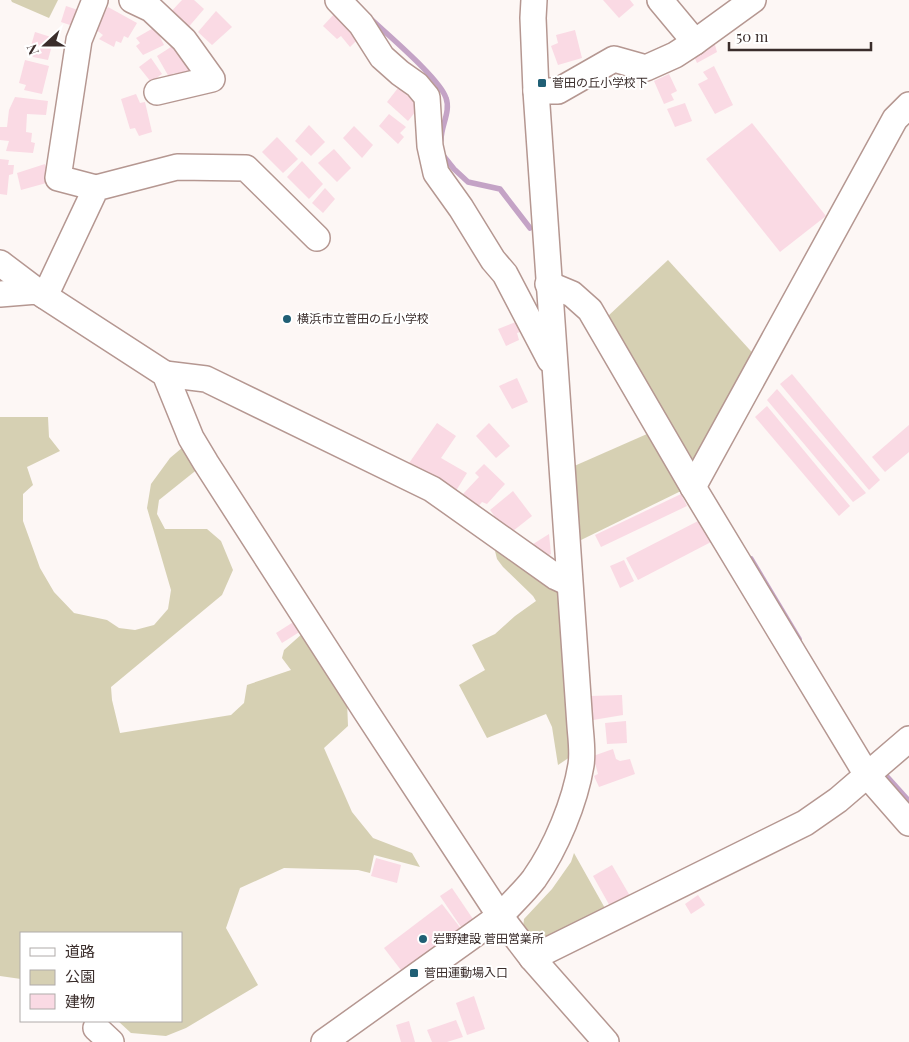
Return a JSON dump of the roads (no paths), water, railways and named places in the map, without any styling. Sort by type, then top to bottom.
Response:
[{"type":"street","points":[[95,0],[79,40],[58,178],[96,188],[177,167],[246,168],[317,238]]},
{"type":"street","points":[[132,0],[151,9],[184,40],[212,79],[157,92]]},
{"type":"street","points":[[338,0],[361,24],[382,57],[417,85],[427,97],[430,146],[436,173],[461,208],[493,260],[505,274],[556,370]]},
{"type":"street","points":[[660,0],[695,42]]},
{"type":"street","points":[[536,91],[558,91],[614,59],[646,68],[675,55],[753,0]]},
{"type":"street","points":[[324,1042],[500,916],[534,878],[545,860],[559,833],[576,789],[581,763],[580,726],[556,370],[548,284],[532,2]]},
{"type":"street","points":[[693,487],[904,120]]},
{"type":"street","points":[[41,294],[96,188]]},
{"type":"street","points":[[0,263],[41,294],[164,374],[206,379],[432,490],[556,577],[570,583]]},
{"type":"street","points":[[548,284],[572,294],[590,310],[693,487],[867,775],[909,823]]},
{"type":"street","points":[[0,294],[41,294]]},
{"type":"street","points":[[164,374],[191,438],[206,463],[364,710],[500,916],[532,958],[606,1042]]},
{"type":"street","points":[[532,958],[805,823],[838,800],[909,739]]},
{"type":"waterway","points":[[372,20],[424,69],[442,90],[446,98],[447,113],[441,140]]},
{"type":"waterway","points":[[442,154],[468,182],[500,189],[530,228]]},
{"type":"waterway","points":[[751,559],[799,639]]},
{"type":"waterway","points":[[882,771],[909,801]]},
{"type":"place","name":"菅田の丘小学校下","points":[[542,83]]},
{"type":"place","name":"横浜市立菅田の丘小学校","points":[[287,319]]},
{"type":"place","name":"岩野建設 菅田営業所","points":[[423,939]]},
{"type":"place","name":"菅田運動場入口","points":[[414,973]]}]
